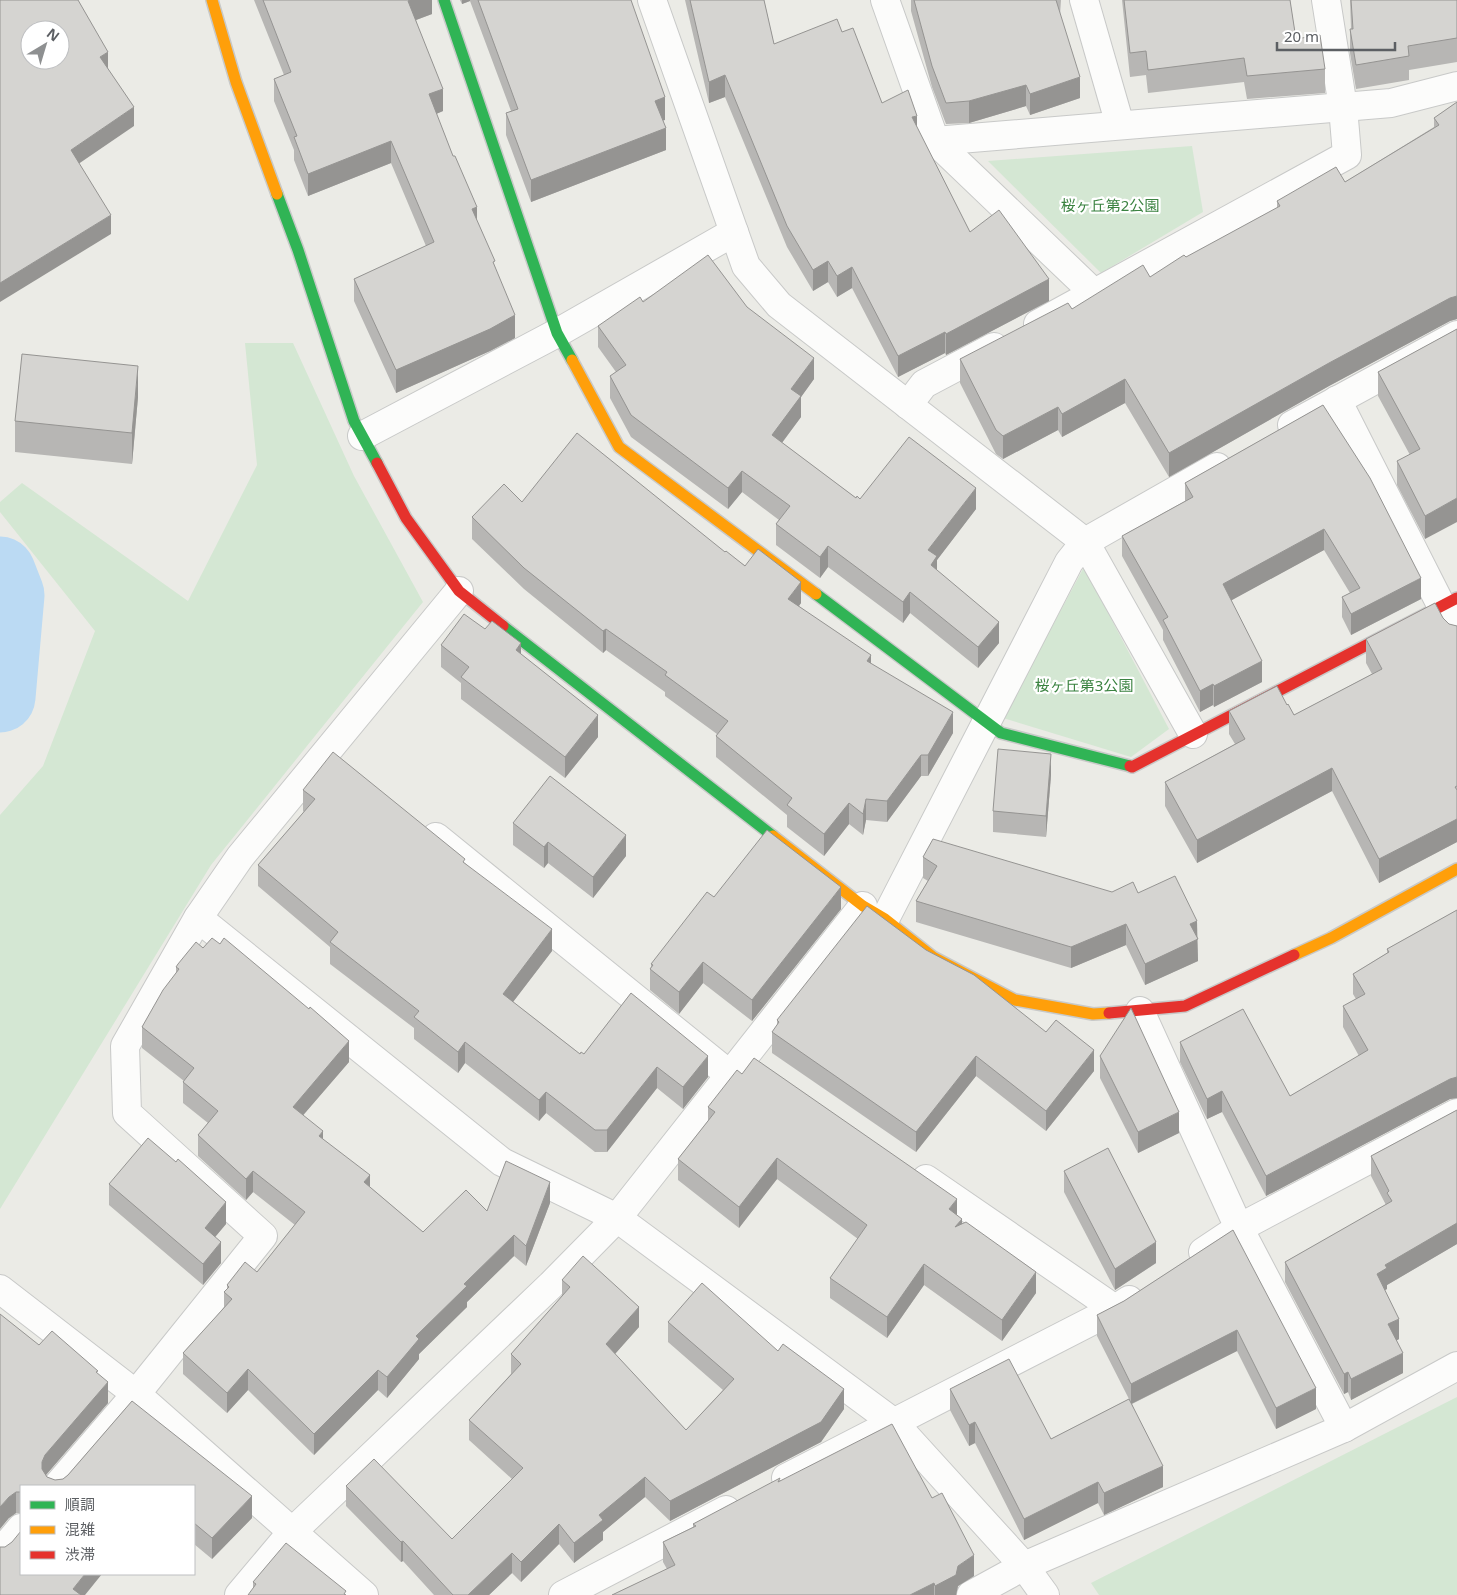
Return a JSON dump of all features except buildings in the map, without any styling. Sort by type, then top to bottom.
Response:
[{"type":"street","points":[[212,0],[236,82],[298,250],[354,421],[406,518],[459,591],[933,957],[1015,1000],[1093,1014],[1185,1006],[1331,938],[1457,869]]},
{"type":"street","points":[[444,0],[557,333],[620,447],[1001,733],[1132,767],[1449,602]]},
{"type":"street","points":[[652,0],[746,266],[779,305],[1085,542],[1193,734]]},
{"type":"street","points":[[885,0],[935,141],[1095,294]]},
{"type":"street","points":[[1084,0],[1120,125]]},
{"type":"street","points":[[908,405],[924,384],[1095,294],[1347,155],[1343,107],[1326,0]]},
{"type":"street","points":[[935,141],[1391,103],[1457,86]]},
{"type":"street","points":[[362,436],[557,333],[734,232]]},
{"type":"street","points":[[1268,439],[1457,335]]},
{"type":"street","points":[[1337,400],[1449,602],[1457,634]]},
{"type":"street","points":[[239,1595],[292,1532],[551,1285],[617,1218],[874,912],[986,722],[1069,562],[1085,542],[1242,454]]},
{"type":"street","points":[[58,1485],[136,1394],[263,1236],[127,1113],[124,1046],[198,918],[240,857],[459,591]]},
{"type":"street","points":[[328,749],[351,768]]},
{"type":"street","points":[[421,824],[746,1065]]},
{"type":"street","points":[[198,918],[502,1162],[617,1218],[893,1422],[1024,1566],[1045,1595]]},
{"type":"street","points":[[1140,1011],[1239,1228],[1344,1428]]},
{"type":"street","points":[[1181,1266],[1239,1228],[1457,1114]]},
{"type":"street","points":[[902,1162],[1116,1309]]},
{"type":"street","points":[[563,1595],[893,1422],[1116,1309],[1148,1288]]},
{"type":"street","points":[[0,1289],[136,1394],[364,1595]]},
{"type":"street","points":[[971,1595],[1024,1566],[1344,1428],[1457,1366]]},
{"type":"street","points":[[0,1553],[20,1529]]},
{"type":"green space","name":"桜ヶ丘第2公園","points":[[1192,146],[1203,212],[1101,273],[988,161]]},
{"type":"green space","points":[[245,343],[293,343],[354,476],[423,602],[211,865],[0,1209],[0,815],[43,766],[95,631],[0,512],[0,502],[22,483],[188,601],[257,465]]},
{"type":"green space","name":"桜ヶ丘第3公園","points":[[1084,567],[1169,729],[1131,757],[1003,718]]},
{"type":"green space","points":[[1457,1397],[1457,1595],[1099,1595],[1091,1583]]},
{"type":"waterway","points":[[0,572],[9,595],[0,697]]},
{"type":"traffic: fast","points":[[444,0],[557,333],[572,360]]},
{"type":"traffic: fast","points":[[277,194],[298,250],[354,421],[377,463]]},
{"type":"traffic: fast","points":[[816,594],[1001,733],[1130,766]]},
{"type":"traffic: fast","points":[[503,626],[773,836]]},
{"type":"traffic: slow","points":[[212,0],[236,82],[277,194]]},
{"type":"traffic: slow","points":[[572,360],[619,447],[816,594]]},
{"type":"traffic: slow","points":[[773,836],[863,906],[885,919],[933,957],[1015,1000],[1093,1014],[1109,1013]]},
{"type":"traffic: slow","points":[[1294,955],[1331,938],[1457,869]]},
{"type":"traffic: jam","points":[[377,463],[406,518],[459,591],[503,626]]},
{"type":"traffic: jam","points":[[1130,766],[1132,767],[1457,598]]},
{"type":"traffic: jam","points":[[1109,1013],[1185,1006],[1294,955]]}]
